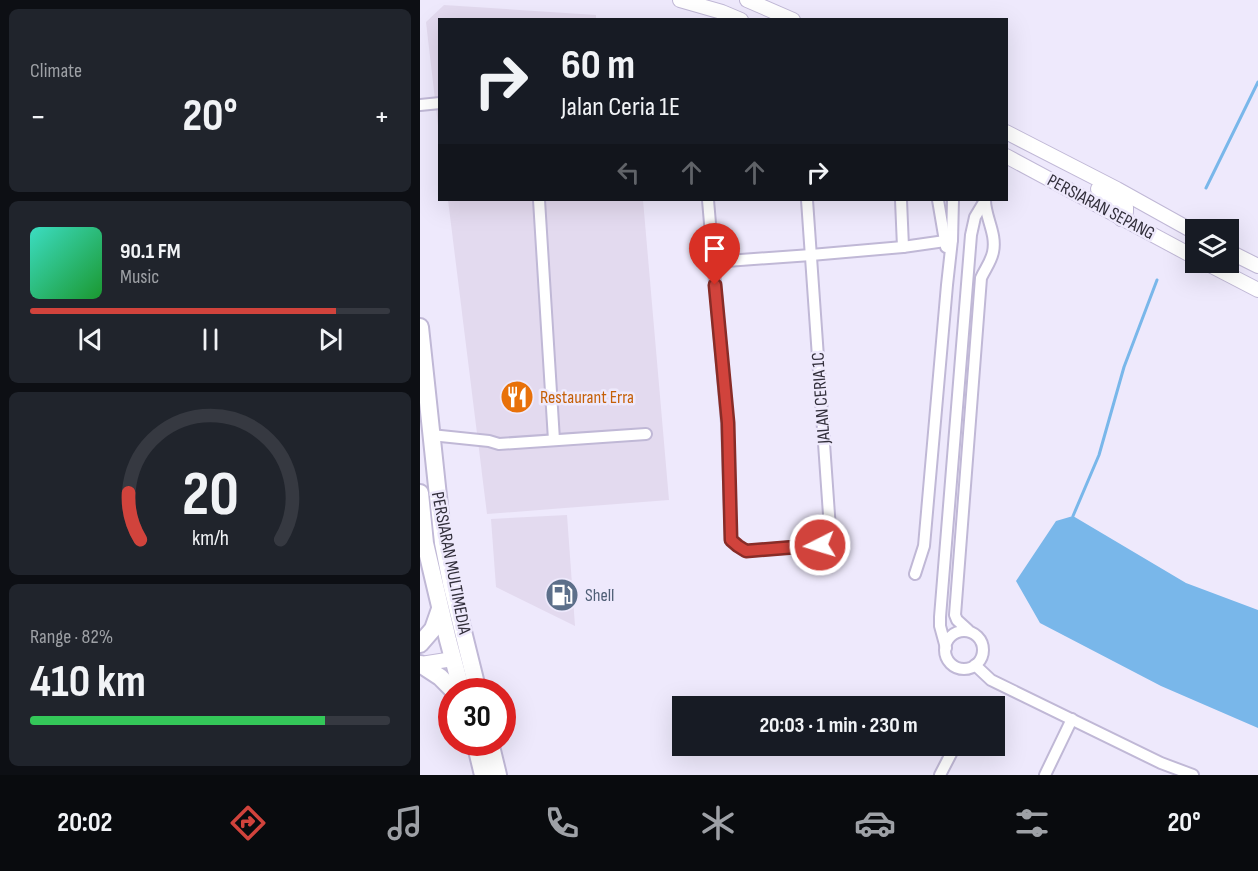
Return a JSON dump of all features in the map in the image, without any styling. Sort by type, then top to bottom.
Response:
[{"type":"main road","name":"PERSIARAN MULTIMEDIA","points":[[420,327],[443,543],[474,678]]},
{"type":"main road","name":"PERSIARAN MULTIMEDIA","points":[[420,493],[425,543],[458,678]]},
{"type":"main road","points":[[420,644],[433,629],[440,608]]},
{"type":"main road","points":[[420,664],[441,678]]},
{"type":"main road","points":[[478,756],[483,775]]},
{"type":"main road","points":[[493,756],[498,775]]},
{"type":"street","points":[[680,0],[736,18]]},
{"type":"street","points":[[747,0],[789,18]]},
{"type":"street","points":[[420,105],[438,103]]},
{"type":"street","points":[[1008,134],[1060,168],[1123,203],[1126,212],[1121,219]]},
{"type":"street","name":"PERSIARAN SEPANG","points":[[1008,134],[1118,189],[1185,227]]},
{"type":"street","name":"PERSIARAN SEPANG","points":[[1008,158],[1185,252]]},
{"type":"street","points":[[539,201],[554,440]]},
{"type":"street","points":[[708,201],[713,262],[903,247],[948,240]]},
{"type":"street","name":"JALAN CERIA 1C","points":[[713,262],[728,423],[731,540],[746,551],[820,545],[826,539],[830,529],[807,201]]},
{"type":"street","points":[[901,201],[903,247]]},
{"type":"street","points":[[915,574],[924,546],[950,259],[948,240],[938,201]]},
{"type":"street","points":[[948,240],[953,201]]},
{"type":"street","points":[[984,201],[975,216],[971,235],[940,617],[948,658],[955,666],[965,669],[975,665],[982,657],[983,646],[978,637],[957,620],[955,615],[981,278],[994,249],[985,201]]},
{"type":"street","points":[[1239,256],[1258,266]]},
{"type":"street","points":[[1225,273],[1258,290]]},
{"type":"street","points":[[431,435],[499,444],[646,434]]},
{"type":"street","points":[[946,648],[954,634],[968,630]]},
{"type":"street","points":[[420,644],[448,640]]},
{"type":"street","points":[[420,664],[453,659]]},
{"type":"street","points":[[975,665],[991,680],[1161,763],[1193,775]]},
{"type":"street","points":[[1045,775],[1072,719]]},
{"type":"street","points":[[940,775],[950,756]]},
{"type":"shaded area","points":[[444,5],[596,15],[596,18],[438,18],[438,125],[426,22]]},
{"type":"shaded area","points":[[448,201],[643,201],[669,500],[487,514]]},
{"type":"shaded area","points":[[567,515],[575,626],[496,587],[491,519]]},
{"type":"water","points":[[1073,516],[1186,583],[1258,610],[1258,728],[1161,686],[1040,623],[1016,581],[1056,521]]},
{"type":"waterway","points":[[1206,188],[1258,82]]},
{"type":"waterway","points":[[1073,516],[1099,455],[1124,367],[1157,280]]},
{"type":"place","name":"Restaurant Erra","points":[[517,397]]},
{"type":"place","name":"Shell","points":[[562,595]]},
{"type":"route","points":[[715,285],[728,423],[731,540],[746,551],[820,545]]}]
